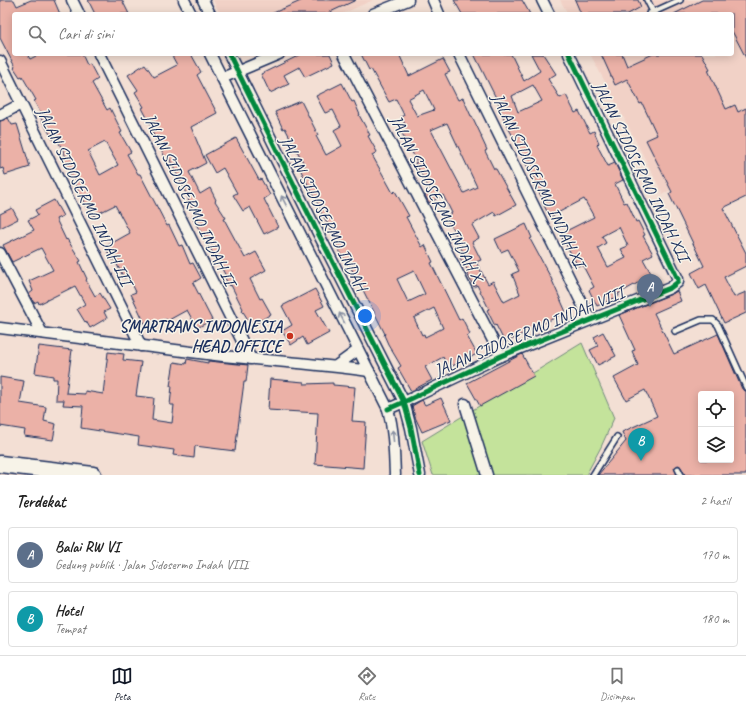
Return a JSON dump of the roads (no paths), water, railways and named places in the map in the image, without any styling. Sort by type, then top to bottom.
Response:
[{"type":"main road","points":[[0,464],[93,475]]},
{"type":"street","points":[[72,0],[78,12]]},
{"type":"street","points":[[184,0],[189,12]]},
{"type":"street","points":[[203,0],[209,12]]},
{"type":"street","points":[[378,12],[408,0]]},
{"type":"street","points":[[433,0],[438,12]]},
{"type":"street","points":[[542,0],[548,12]]},
{"type":"street","name":"JALAN SIDOSERMO INDAH II","points":[[100,56],[251,359]]},
{"type":"street","name":"JALAN SIDOSERMO INDAH","points":[[211,56],[388,409],[392,422],[395,475]]},
{"type":"street","name":"JALAN SIDOSERMO INDAH","points":[[231,56],[317,231],[404,402],[411,428],[420,475]]},
{"type":"street","points":[[222,78],[274,56]]},
{"type":"street","name":"JALAN SIDOSERMO INDAH X","points":[[345,56],[501,356]]},
{"type":"street","name":"JALAN SIDOSERMO INDAH XI","points":[[460,56],[590,320]]},
{"type":"street","name":"JALAN SIDOSERMO INDAH XII","points":[[570,56],[678,279]]},
{"type":"street","name":"JALAN SIDOSERMO INDAH III","points":[[0,61],[141,346]]},
{"type":"street","points":[[0,115],[21,104]]},
{"type":"street","points":[[303,239],[317,231]]},
{"type":"street","points":[[0,252],[42,333]]},
{"type":"street","name":"JALAN SIDOSERMO INDAH VIII","points":[[388,409],[501,356],[670,288],[678,282],[678,279]]},
{"type":"street","points":[[0,328],[251,359],[336,366],[369,371]]},
{"type":"street","points":[[336,366],[358,350]]},
{"type":"street","points":[[465,404],[487,475]]},
{"type":"lane","points":[[647,0],[651,12]]},
{"type":"lane","points":[[653,12],[680,0]]},
{"type":"lane","points":[[675,331],[701,320],[713,320],[718,325],[746,387]]},
{"type":"lane","points":[[593,475],[617,436]]},
{"type":"lane","points":[[678,469],[680,475]]},
{"type":"place","name":"Balai RW VI","points":[[650,307]]},
{"type":"place","name":"SMARTRANS INDONESIA HEAD OFFICE","points":[[290,336]]},
{"type":"place","name":"Hotel","points":[[641,461]]}]
